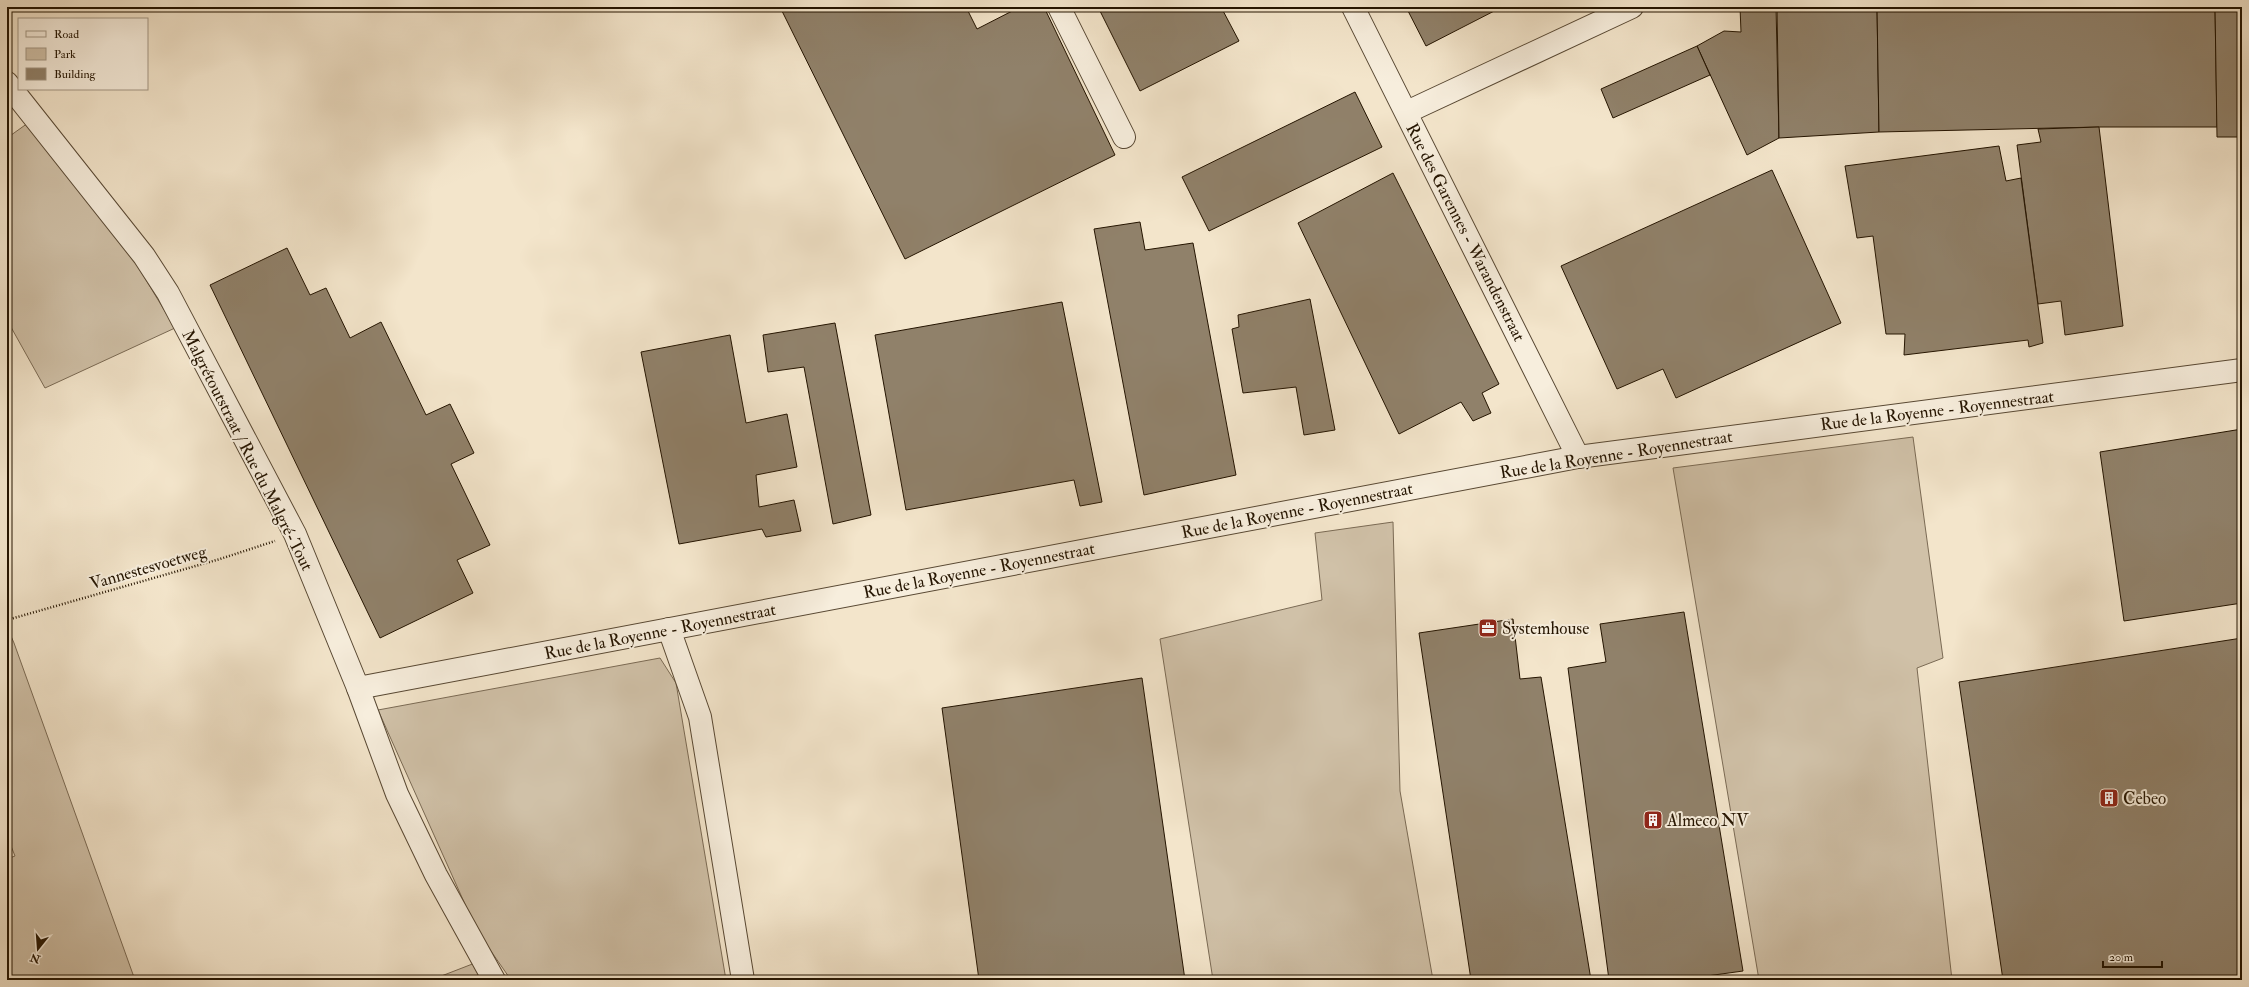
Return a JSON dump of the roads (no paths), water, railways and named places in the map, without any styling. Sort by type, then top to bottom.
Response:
[{"type":"lane","points":[[1059,7],[1124,137]]},
{"type":"lane","name":"Rue des Garennes - Warandenstraat","points":[[1353,7],[1578,456]]},
{"type":"lane","points":[[1406,112],[1632,7]]},
{"type":"lane","name":"Malgrétoutstraat / Rue du Malgré-Tout","points":[[7,84],[144,256],[168,293],[295,534],[358,688],[397,794],[436,875],[494,980]]},
{"type":"lane","name":"Rue de la Royenne - Royennestraat","points":[[358,688],[1578,456],[2242,370]]},
{"type":"lane","points":[[668,629],[700,717],[743,980]]},
{"type":"place","name":"Systemhouse","points":[[1488,628]]},
{"type":"place","name":"Cebeo","points":[[2109,798]]},
{"type":"place","name":"Almeco NV","points":[[1653,820]]}]
